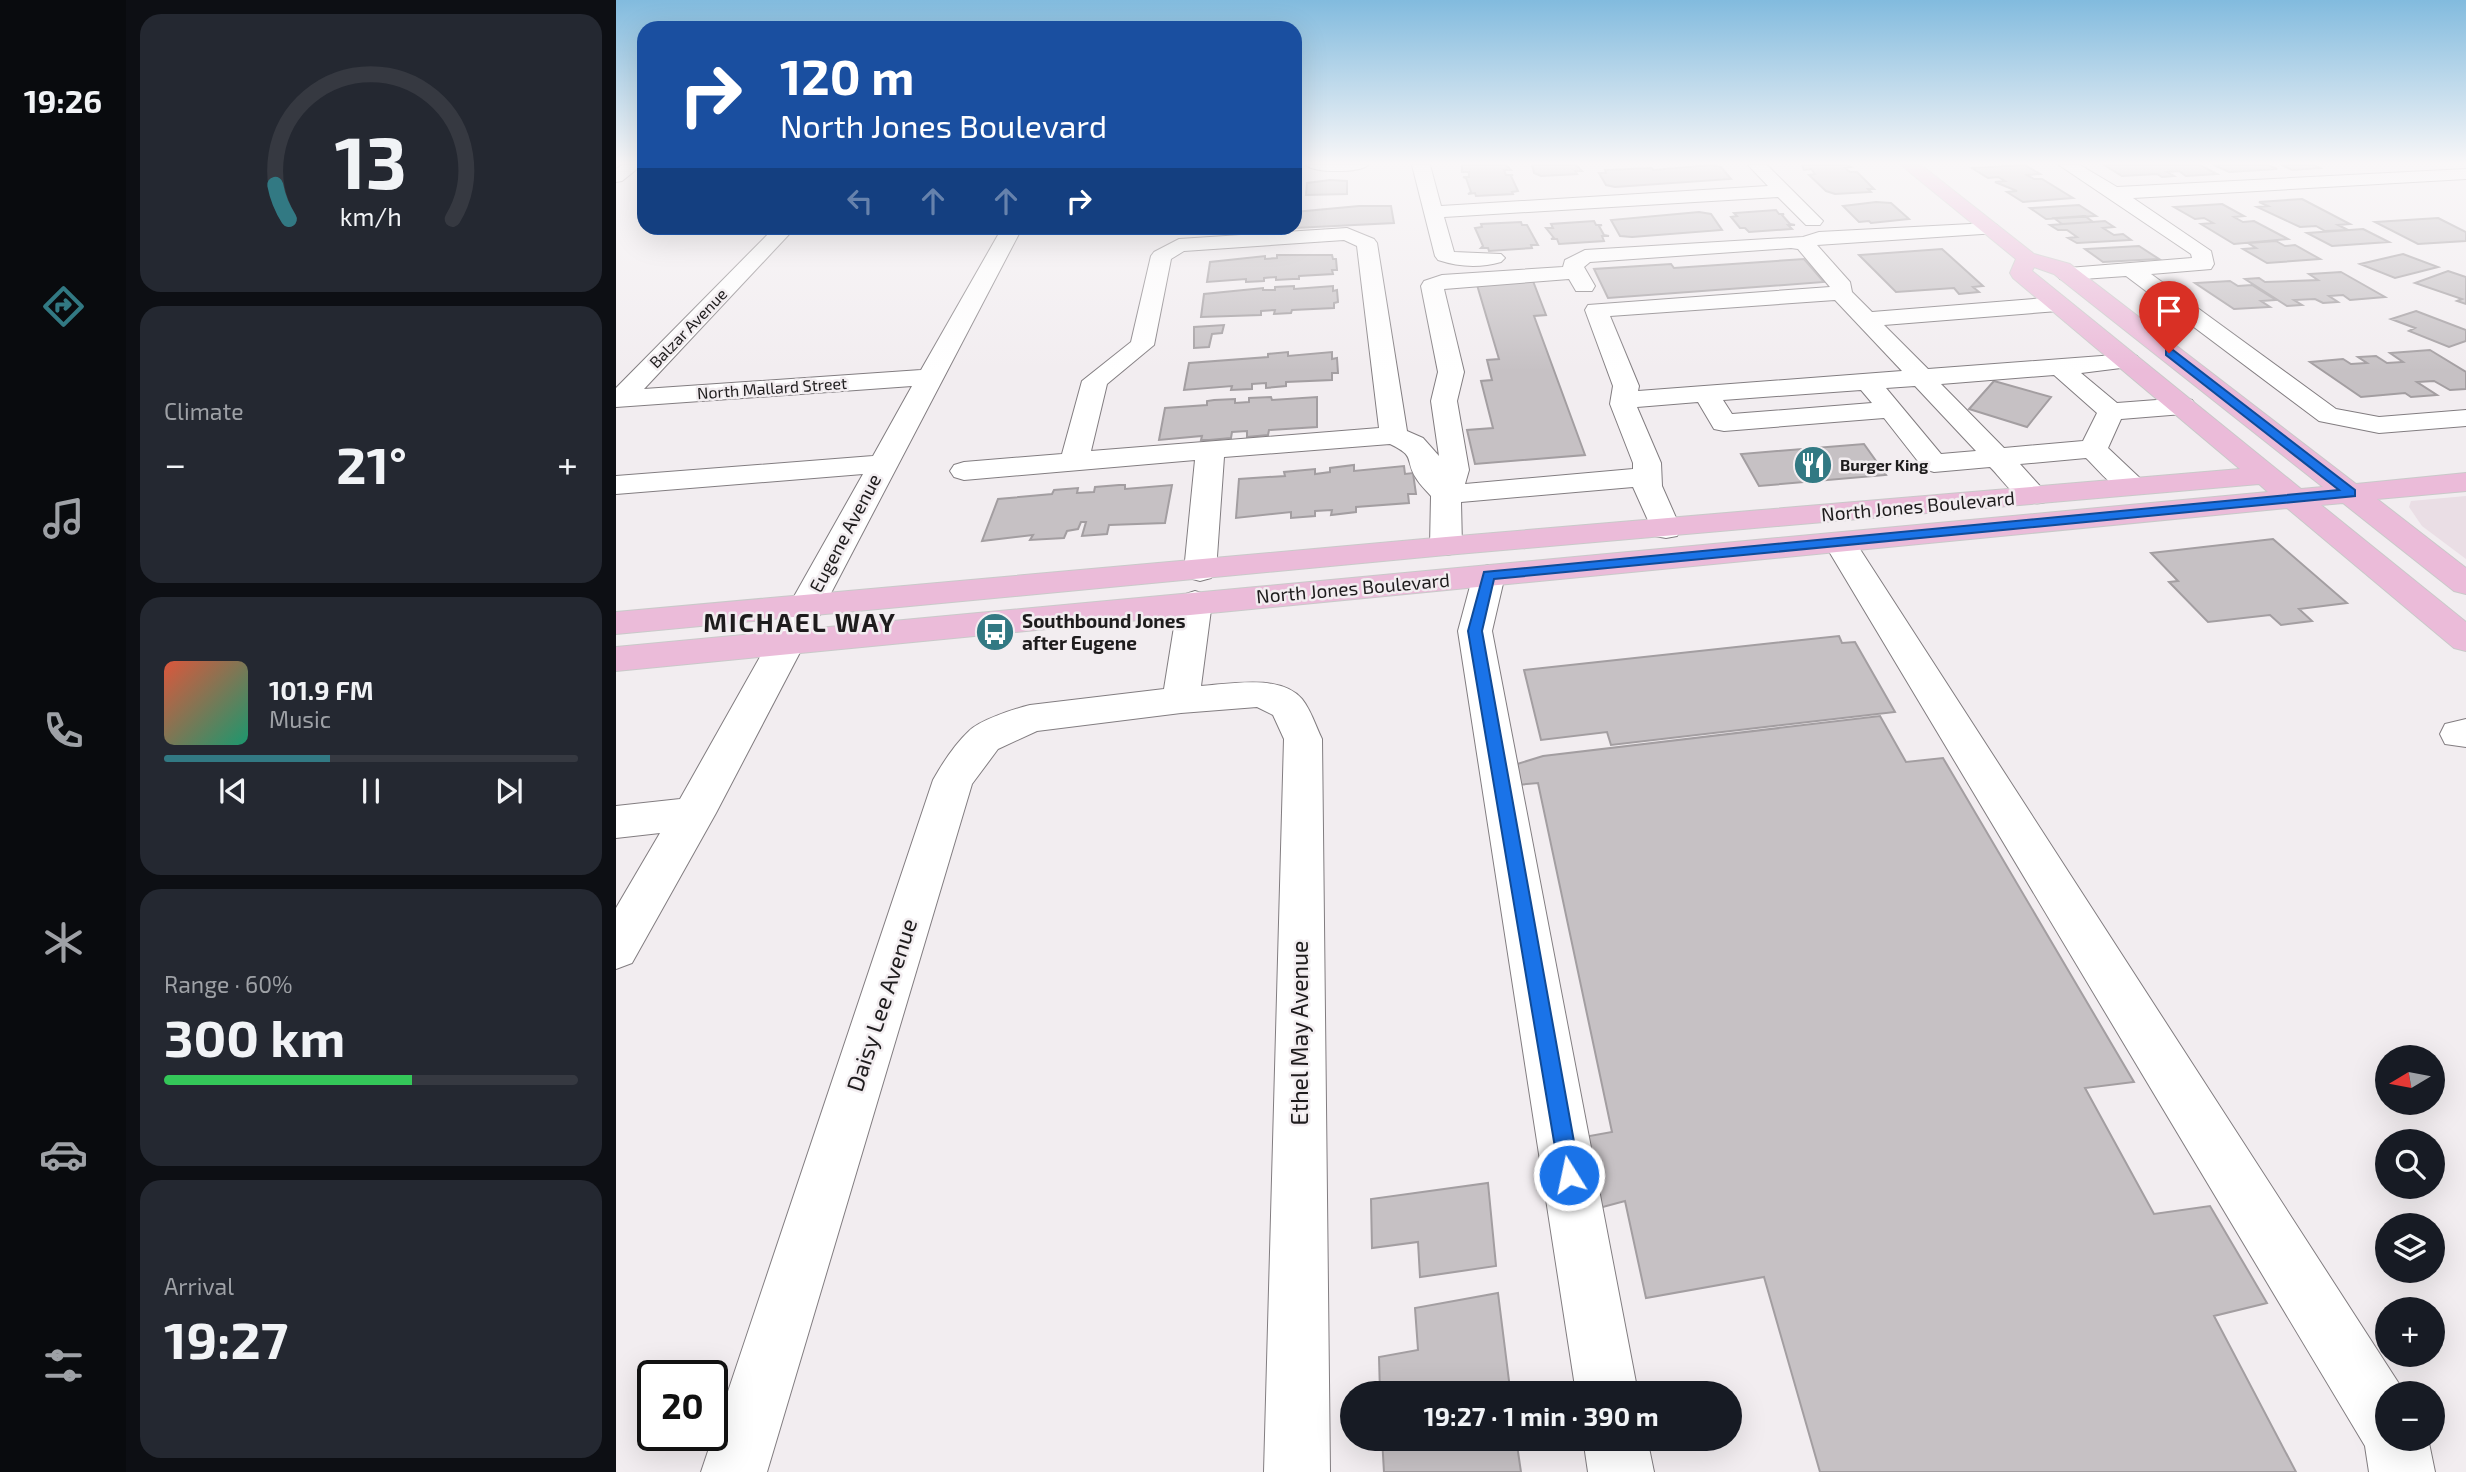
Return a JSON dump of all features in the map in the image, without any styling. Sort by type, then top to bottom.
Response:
[{"type":"main road","points":[[1996,234],[2026,258],[2062,269],[2466,584]]},
{"type":"main road","points":[[2026,258],[2021,273],[2466,640]]},
{"type":"main road","name":"North Jones Boulevard","points":[[616,659],[786,643],[1198,587],[1446,546],[1667,529],[2466,456]]},
{"type":"main road","name":"North Jones Boulevard","points":[[616,623],[806,606],[1198,587],[1449,579],[2466,482]]},
{"type":"main road","points":[[1446,546],[1449,579]]},
{"type":"street","points":[[1074,461],[1095,381],[1142,345],[1161,256],[1179,245],[1347,234],[1367,243],[1394,435]]},
{"type":"street","points":[[1438,234],[1445,257],[1459,260],[1512,257]]},
{"type":"street","points":[[1667,529],[1647,486],[1647,463],[1623,400],[1626,386],[1596,310],[1573,265],[1585,257],[1804,243],[1819,238],[1901,234]]},
{"type":"street","points":[[2068,274],[2203,264],[2201,251],[2175,234]]},
{"type":"street","name":"Balzar Avenue","points":[[618,399],[778,235]]},
{"type":"street","name":"Eugene Avenue","points":[[616,949],[695,813],[928,377],[1008,235]]},
{"type":"street","points":[[1804,243],[1842,287],[1841,293]]},
{"type":"street","points":[[2130,270],[2328,415],[2379,425],[2466,418]]},
{"type":"street","points":[[1446,546],[1446,494],[1455,470],[1444,401],[1451,372],[1432,286],[1442,282],[1577,272]]},
{"type":"street","points":[[1596,310],[1841,293]]},
{"type":"street","points":[[1841,293],[2034,496]]},
{"type":"street","points":[[1866,319],[2059,304]]},
{"type":"street","points":[[1623,400],[2128,361]]},
{"type":"street","points":[[2060,367],[2111,412],[2183,406]]},
{"type":"street","name":"North Mallard Street","points":[[618,399],[928,377]]},
{"type":"street","points":[[1867,381],[1934,463],[2093,449],[2133,487]]},
{"type":"street","points":[[1706,393],[1724,423],[1889,410]]},
{"type":"street","points":[[2093,449],[2111,412]]},
{"type":"street","points":[[964,471],[1394,435],[1413,444],[1425,457],[1428,475],[1446,494]]},
{"type":"street","points":[[1181,700],[1198,587],[1210,450]]},
{"type":"street","points":[[616,485],[882,464]]},
{"type":"street","points":[[1446,494],[1647,477]]},
{"type":"street","points":[[1840,543],[2021,839],[2375,1404]]},
{"type":"street","points":[[1489,575],[1475,631],[1605,1381]]},
{"type":"street","name":"Ethel May Avenue","points":[[1181,700],[1262,694],[1288,707],[1303,739],[1297,1472]]},
{"type":"street","name":"Daisy Lee Avenue","points":[[734,1472],[953,780],[984,739],[1030,718],[1181,700]]},
{"type":"street","points":[[616,822],[695,813]]},
{"type":"street","points":[[1617,1451],[1620,1472]]},
{"type":"street","points":[[2398,1451],[2402,1472]]},
{"type":"shaded area","points":[[2466,496],[2466,559],[2422,526],[2409,507],[2411,501]]},
{"type":"building","points":[[1478,234],[1532,234],[1538,245],[1531,245],[1532,248],[1489,251],[1488,248],[1481,248],[1483,246]]},
{"type":"building","points":[[1551,234],[1609,236],[1602,236],[1604,241],[1559,244],[1557,239],[1551,239],[1554,238]]},
{"type":"building","points":[[1619,234],[1675,234],[1632,237]]},
{"type":"building","points":[[2072,234],[2123,234],[2131,240],[2077,243],[2068,238],[2077,237]]},
{"type":"building","points":[[2217,234],[2278,234],[2288,239],[2234,244]]},
{"type":"building","points":[[2308,234],[2372,234],[2389,242],[2332,246]]},
{"type":"building","points":[[2398,234],[2466,234],[2466,241],[2418,244]]},
{"type":"building","points":[[2276,241],[2285,246],[2295,245],[2320,259],[2267,263],[2243,249],[2256,248],[2248,243]]},
{"type":"building","points":[[2139,246],[2159,259],[2103,262],[2085,249]]},
{"type":"building","points":[[1942,249],[1983,286],[1973,287],[1979,292],[1959,294],[1954,288],[1896,292],[1859,255]]},
{"type":"building","points":[[2403,254],[2438,267],[2395,278],[2360,264]]},
{"type":"building","points":[[1277,255],[1332,255],[1333,259],[1336,259],[1337,270],[1332,270],[1333,274],[1299,276],[1299,279],[1276,280],[1276,277],[1264,278],[1264,281],[1246,282],[1246,279],[1207,282],[1210,262],[1265,256],[1265,259],[1277,258]]},
{"type":"building","points":[[1804,259],[1824,282],[1608,298],[1594,269],[1671,264],[1674,268]]},
{"type":"building","points":[[2448,271],[2466,277],[2466,304],[2457,301],[2462,299],[2415,283]]},
{"type":"building","points":[[2341,272],[2385,297],[2350,300],[2343,295],[2329,296],[2338,302],[2294,300],[2302,305],[2287,306],[2245,279],[2259,278],[2265,282],[2318,280],[2309,274]]},
{"type":"building","points":[[1533,281],[1546,315],[1534,316],[1585,455],[1475,464],[1467,430],[1493,428],[1481,381],[1492,380],[1487,360],[1499,359],[1477,285]]},
{"type":"building","points":[[2230,281],[2238,286],[2252,285],[2276,300],[2261,301],[2270,307],[2234,309],[2195,283]]},
{"type":"building","points":[[1294,286],[1294,289],[1333,286],[1333,291],[1337,290],[1338,302],[1334,303],[1334,308],[1292,310],[1291,313],[1274,314],[1275,310],[1261,311],[1261,315],[1201,317],[1204,294],[1263,288],[1275,290],[1275,287]]},
{"type":"building","points":[[2416,311],[2466,330],[2466,341],[2449,347],[2409,331],[2415,328],[2391,319]]},
{"type":"building","points":[[1224,325],[1222,333],[1212,334],[1209,347],[1194,348],[1194,327]]},
{"type":"building","points":[[2430,350],[2466,372],[2466,389],[2450,390],[2434,381],[2417,382],[2437,395],[2411,397],[2405,393],[2361,397],[2310,362],[2343,359],[2351,364],[2367,363],[2358,357],[2376,356],[2387,363],[2403,362],[2390,353]]},
{"type":"building","points":[[1288,352],[1288,356],[1332,352],[1332,359],[1337,358],[1338,373],[1332,373],[1332,380],[1286,382],[1286,386],[1266,388],[1266,383],[1252,384],[1252,389],[1231,390],[1232,386],[1184,390],[1189,363],[1268,357],[1268,354]]},
{"type":"building","points":[[1994,381],[2051,397],[2027,427],[1969,409]]},
{"type":"building","points":[[1271,397],[1272,400],[1317,397],[1317,427],[1269,430],[1268,435],[1247,437],[1247,431],[1232,432],[1231,438],[1201,440],[1202,436],[1159,440],[1165,408],[1207,405],[1207,401],[1214,400],[1235,399],[1235,403],[1249,402],[1249,398]]},
{"type":"building","name":"Burger King","points":[[1864,444],[1886,475],[1759,486],[1741,454]]},
{"type":"building","points":[[1354,465],[1354,471],[1404,466],[1405,474],[1413,473],[1416,494],[1408,494],[1409,503],[1356,507],[1356,512],[1331,515],[1332,510],[1315,511],[1315,516],[1291,518],[1291,512],[1236,518],[1239,479],[1285,476],[1284,472],[1315,469],[1315,474],[1330,472],[1330,468]]},
{"type":"building","points":[[1125,485],[1125,489],[1172,485],[1165,523],[1109,525],[1107,534],[1082,536],[1086,522],[1081,522],[1078,529],[1067,531],[1064,538],[1030,540],[1033,535],[982,541],[998,499],[1052,494],[1054,490],[1078,488],[1077,493],[1094,492],[1095,487]]},
{"type":"building","points":[[2273,539],[2347,603],[2299,609],[2312,621],[2281,625],[2270,615],[2208,622],[2169,582],[2178,581],[2151,553]]},
{"type":"building","points":[[1839,636],[1842,643],[1855,642],[1895,712],[1611,745],[1607,732],[1541,740],[1524,670]]},
{"type":"building","points":[[1880,716],[1906,762],[1943,758],[2134,1082],[2085,1088],[2154,1214],[2210,1206],[2267,1303],[2214,1316],[2296,1472],[1820,1472],[1764,1277],[1646,1298],[1625,1201],[1599,1208],[1584,1137],[1612,1132],[1538,783],[1517,785],[1514,765],[1543,756]]},
{"type":"building","points":[[1488,1183],[1496,1266],[1420,1277],[1418,1242],[1372,1248],[1371,1199]]},
{"type":"building","points":[[1498,1293],[1509,1381],[1380,1381],[1379,1357],[1418,1350],[1415,1308]]},
{"type":"building","points":[[1383,1451],[1518,1451],[1521,1472],[1384,1472]]},
{"type":"place","name":"Burger King","points":[[1813,465]]},
{"type":"place","name":"Southbound Jones after Eugene","points":[[995,632]]},
{"type":"district","name":"MICHAEL WAY","points":[[800,623]]},
{"type":"route","points":[[1569,1175],[1475,631],[1489,575],[2350,493],[2169,353]]}]
